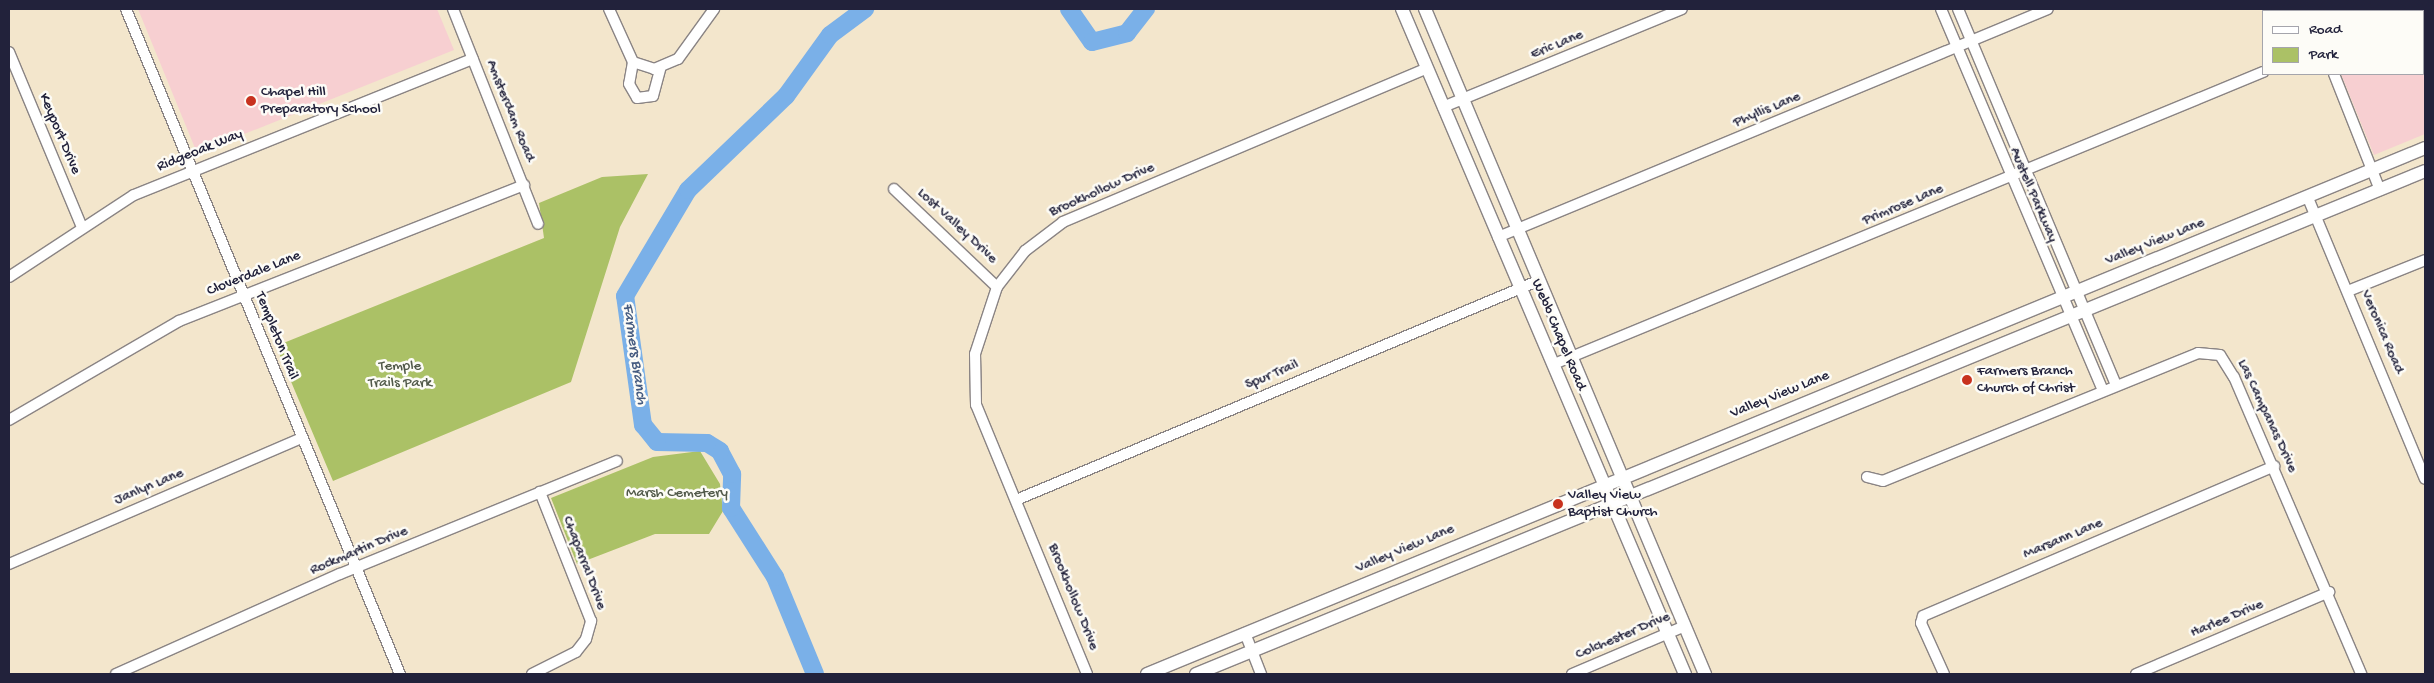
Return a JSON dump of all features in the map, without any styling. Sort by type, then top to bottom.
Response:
[{"type":"main road","name":"Webb Chapel Road","points":[[1402,9],[1685,674]]},
{"type":"main road","name":"Webb Chapel Road","points":[[1425,9],[1574,357],[1705,674]]},
{"type":"main road","name":"Valley View Lane","points":[[1147,674],[1623,476],[2308,198],[2425,148]]},
{"type":"main road","points":[[1196,674],[2425,171]]},
{"type":"main road","points":[[1779,414],[1787,431]]},
{"type":"street","name":"Templeton Trail","points":[[126,9],[301,438],[400,674]]},
{"type":"street","name":"Amsterdam Road","points":[[453,9],[538,224]]},
{"type":"street","points":[[609,9],[633,62],[629,84],[636,98],[653,96],[661,68]]},
{"type":"street","points":[[633,62],[644,67],[661,68],[678,59],[714,9]]},
{"type":"street","name":"Eric Lane","points":[[1443,107],[1682,9]]},
{"type":"street","name":"Austell Parkway","points":[[1941,9],[2009,178],[2061,298],[2077,314],[2116,384]]},
{"type":"street","name":"Austell Parkway","points":[[1958,9],[2076,292],[2077,314],[2103,390]]},
{"type":"street","name":"Phyllis Lane","points":[[1498,237],[2048,9]]},
{"type":"street","name":"Keyport Drive","points":[[9,52],[82,227]]},
{"type":"street","name":"Ridgeoak Way","points":[[9,277],[82,227],[134,195],[192,170],[474,59]]},
{"type":"street","name":"Brookhollow Drive","points":[[1088,674],[981,421],[973,388],[979,331],[997,287],[1024,251],[1063,222],[1427,68]]},
{"type":"street","name":"Primrose Lane","points":[[1554,364],[2262,72]]},
{"type":"street","points":[[2334,75],[2380,190]]},
{"type":"street","name":"Cloverdale Lane","points":[[9,420],[144,339],[242,293],[524,185]]},
{"type":"street","name":"Lost Valley Drive","points":[[894,189],[997,287]]},
{"type":"street","name":"Veronica Road","points":[[2308,198],[2425,479]]},
{"type":"street","points":[[2348,291],[2425,260]]},
{"type":"street","name":"Spur Trail","points":[[1016,500],[1540,280]]},
{"type":"street","name":"Las Campanas Drive","points":[[1867,477],[1883,481],[2116,384],[2198,353],[2220,356],[2234,377],[2274,466],[2329,592],[2361,674]]},
{"type":"street","name":"Janlyn Lane","points":[[9,564],[301,438]]},
{"type":"street","name":"Rockmartin Drive","points":[[116,674],[356,568],[617,461]]},
{"type":"street","name":"Marsann Lane","points":[[1944,674],[1921,623],[1923,616],[2274,466]]},
{"type":"street","name":"Chaparral Drive","points":[[532,674],[576,652],[591,621],[540,492]]},
{"type":"street","name":"Harlee Drive","points":[[2136,674],[2329,592]]},
{"type":"street","name":"Colchester Drive","points":[[1572,674],[1685,626]]},
{"type":"street","points":[[1245,633],[1261,674]]},
{"type":"shaded area","name":"Chapel Hill Preparatory School","points":[[138,9],[437,9],[454,50],[197,153]]},
{"type":"shaded area","points":[[2315,9],[2425,9],[2425,134],[2374,155],[2341,75],[2424,75],[2424,10]]},
{"type":"green space","name":"Temple Trails Park","points":[[648,174],[620,227],[571,382],[333,481],[276,346],[544,238],[539,203],[602,177]]},
{"type":"green space","name":"Marsh Cemetery","points":[[700,451],[720,484],[723,511],[709,534],[655,534],[577,564],[551,498],[653,457]]},
{"type":"waterway","name":"Farmers Branch","points":[[815,674],[775,577],[731,508],[732,474],[720,451],[707,443],[657,442],[643,425],[625,296],[688,190],[786,96],[830,35],[865,9]]},
{"type":"waterway","name":"Farmers Branch","points":[[1069,9],[1092,42],[1127,33],[1146,9]]},
{"type":"place","name":"Chapel Hill Preparatory School","points":[[251,101]]},
{"type":"place","name":"Farmers Branch Church of Christ","points":[[1967,380]]},
{"type":"place","name":"Valley View Baptist Church","points":[[1558,504]]}]
